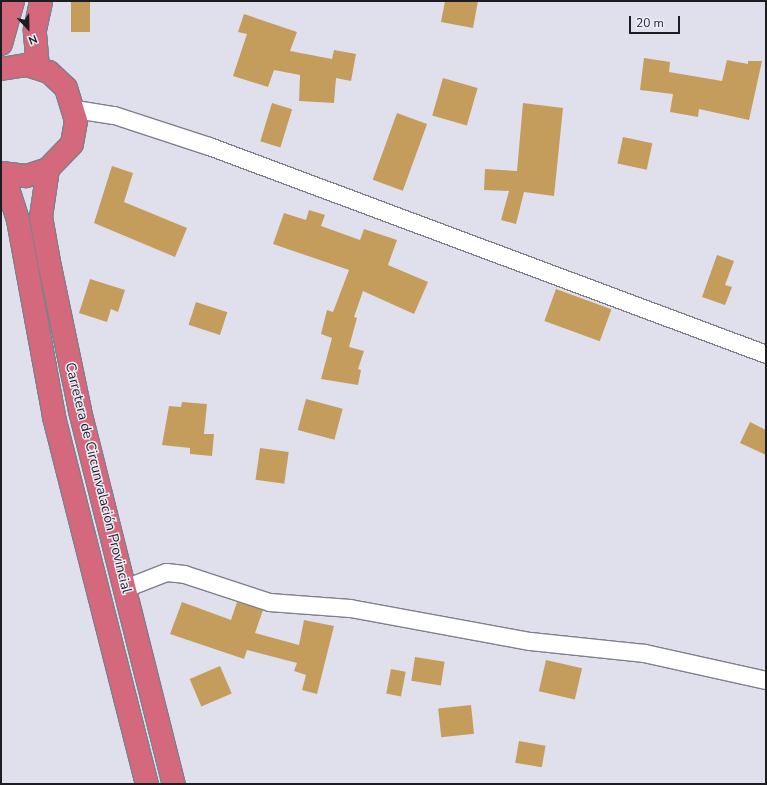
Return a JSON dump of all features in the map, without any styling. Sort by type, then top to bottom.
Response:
[{"type":"highway","points":[[1,44],[13,1]]},
{"type":"highway","points":[[38,68],[34,30],[41,1]]},
{"type":"highway","points":[[1,69],[15,65],[38,68],[62,83],[75,109],[72,144],[48,169],[26,176],[2,173]]},
{"type":"highway","name":"Carretera de Circunvalación Provincial","points":[[48,169],[41,217],[80,411],[174,784]]},
{"type":"highway","name":"Carretera de Circunvalación Provincial","points":[[2,173],[18,220],[54,416],[147,784]]},
{"type":"street","points":[[75,109],[114,115],[209,146],[766,354]]},
{"type":"street","points":[[125,588],[159,574],[184,574],[269,602],[350,608],[515,638],[644,653],[766,680]]},
{"type":"building","points":[[71,1],[90,1],[90,32],[71,32]]},
{"type":"building","points":[[445,1],[478,1],[473,28],[441,22]]},
{"type":"building","points":[[244,14],[297,32],[290,51],[332,59],[334,50],[356,54],[351,81],[336,78],[334,103],[299,101],[300,75],[274,70],[268,87],[233,76],[247,34],[238,32]]},
{"type":"building","points":[[644,58],[670,62],[669,72],[722,81],[727,60],[748,64],[748,61],[762,61],[749,120],[699,109],[698,117],[670,112],[673,94],[640,90]]},
{"type":"building","points":[[443,78],[478,88],[467,125],[432,115]]},
{"type":"building","points":[[272,103],[292,109],[280,147],[260,141]]},
{"type":"building","points":[[523,103],[563,108],[554,196],[524,192],[516,224],[501,220],[509,191],[484,190],[485,169],[517,171]]},
{"type":"building","points":[[397,113],[427,124],[403,191],[373,180]]},
{"type":"building","points":[[623,137],[652,143],[647,170],[617,163]]},
{"type":"building","points":[[112,166],[133,173],[124,202],[187,228],[175,257],[94,223]]},
{"type":"building","points":[[309,210],[325,215],[321,226],[360,240],[364,229],[397,240],[388,265],[428,282],[414,314],[363,291],[354,317],[357,318],[349,347],[364,351],[358,369],[361,370],[358,385],[321,379],[332,338],[321,334],[327,310],[333,312],[349,270],[273,244],[284,213],[306,220]]},
{"type":"building","points":[[717,255],[734,261],[725,285],[732,287],[725,305],[702,297]]},
{"type":"building","points":[[90,279],[125,290],[118,312],[111,309],[107,322],[79,313]]},
{"type":"building","points":[[556,289],[611,309],[600,341],[544,321]]},
{"type":"building","points":[[196,302],[227,312],[220,335],[189,325]]},
{"type":"building","points":[[306,399],[343,409],[334,440],[298,430]]},
{"type":"building","points":[[182,402],[207,404],[204,434],[214,434],[212,456],[190,454],[190,448],[162,445],[169,406],[181,407]]},
{"type":"building","points":[[750,422],[766,430],[766,455],[740,443]]},
{"type":"building","points":[[260,448],[289,452],[284,484],[256,480]]},
{"type":"building","points":[[182,602],[231,620],[237,602],[263,610],[255,633],[299,645],[304,620],[334,626],[317,694],[302,690],[306,675],[294,671],[297,663],[247,650],[244,659],[170,634]]},
{"type":"building","points":[[415,657],[445,662],[441,685],[411,681]]},
{"type":"building","points":[[546,660],[582,668],[575,700],[539,691]]},
{"type":"building","points":[[220,666],[232,694],[201,707],[190,679]]},
{"type":"building","points":[[391,669],[406,672],[401,696],[386,694]]},
{"type":"building","points":[[471,705],[474,734],[441,737],[438,708]]},
{"type":"building","points":[[519,741],[546,746],[542,767],[515,763]]}]
